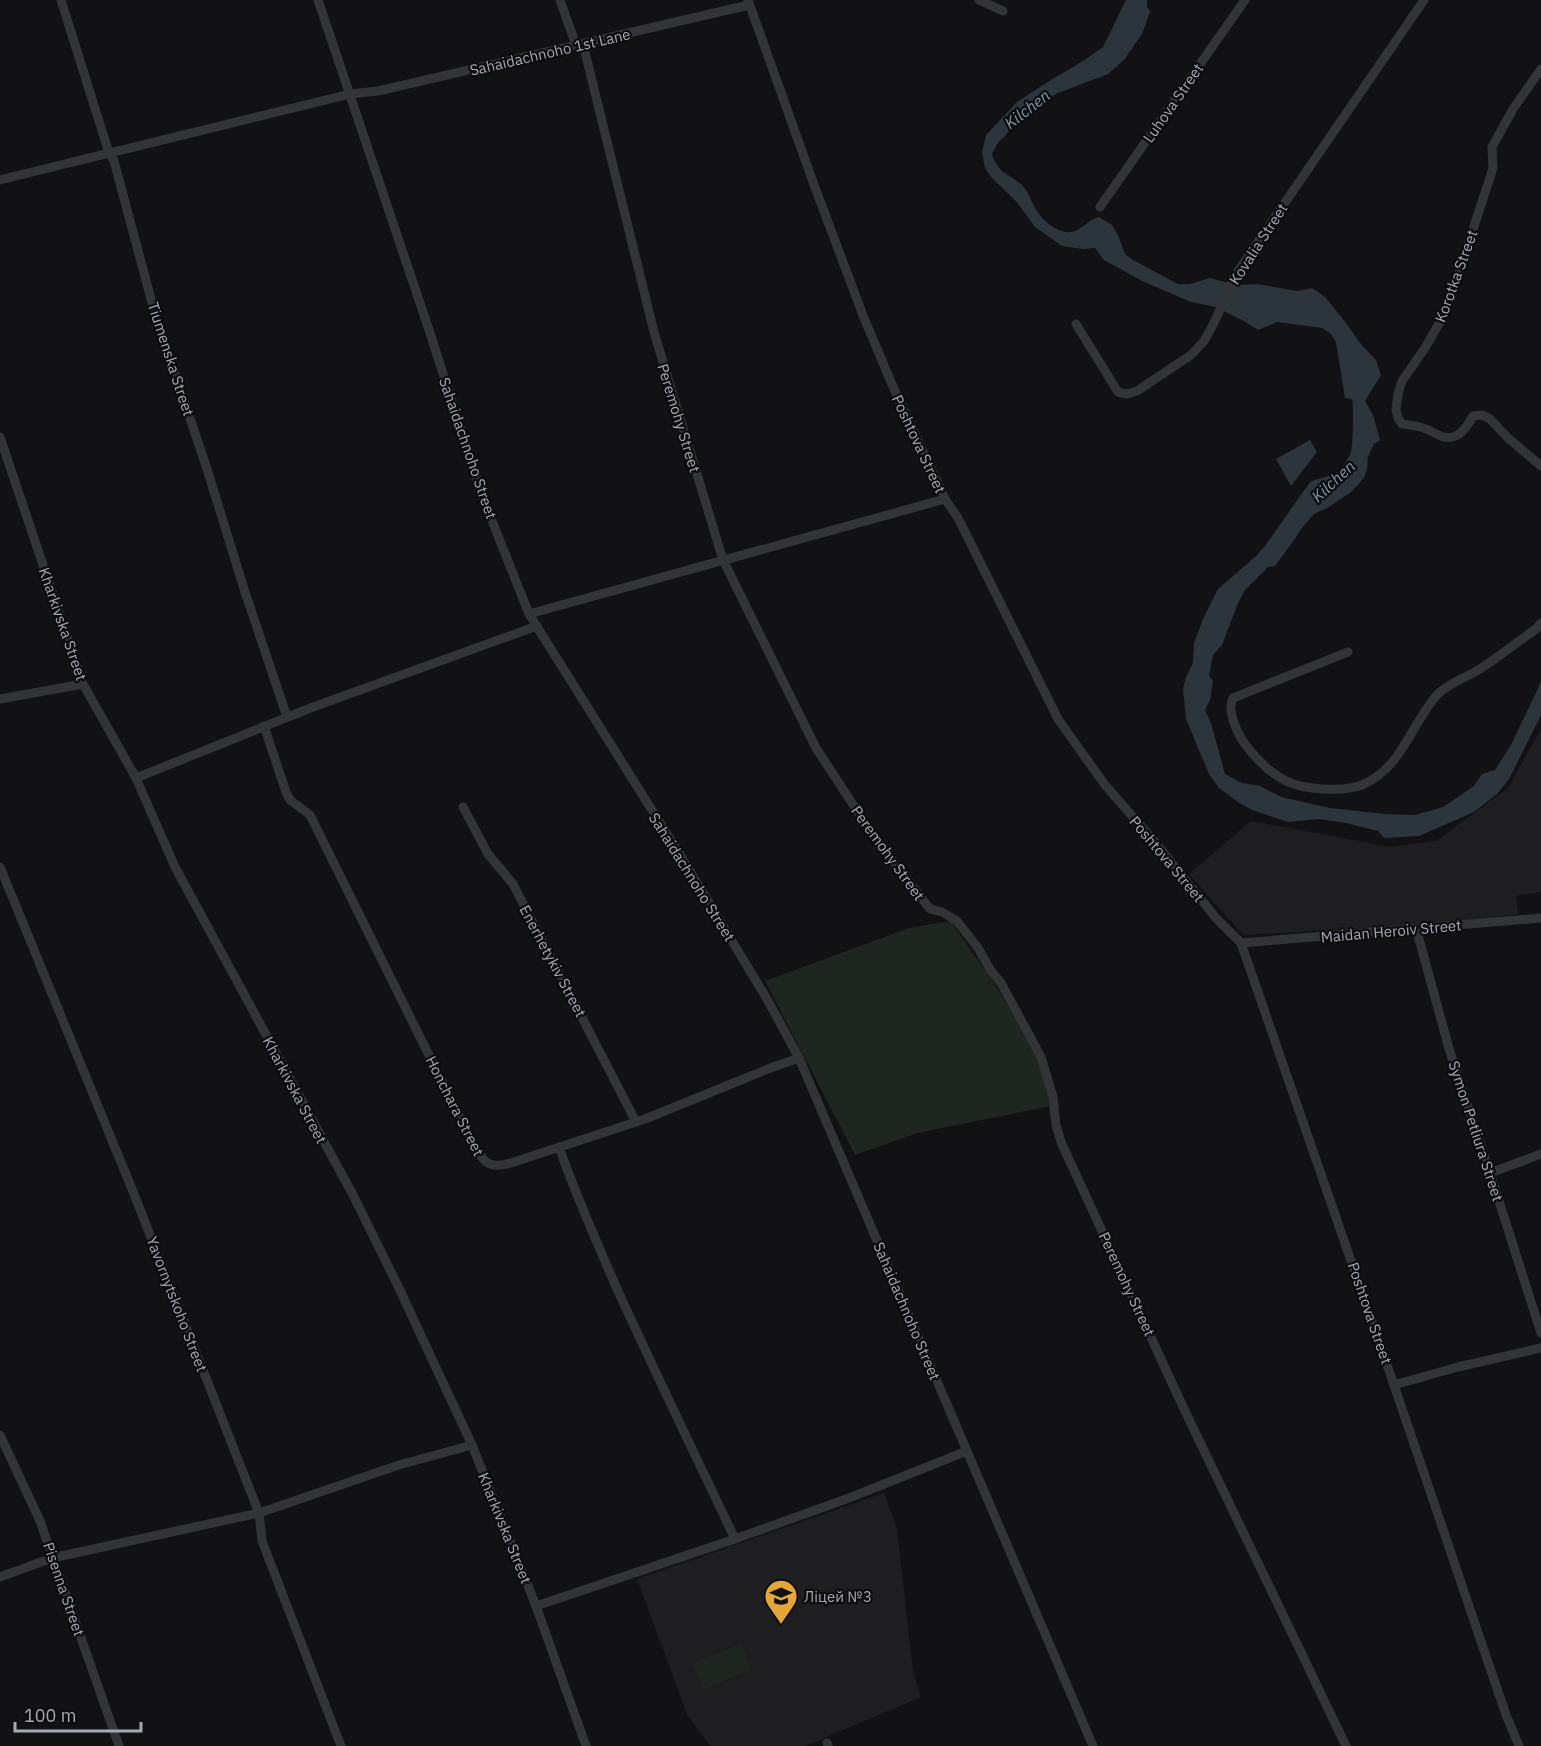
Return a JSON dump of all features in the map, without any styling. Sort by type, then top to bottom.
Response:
[{"type":"street","name":"Tiumenska Street","points":[[61,0],[109,153],[114,160],[155,314],[287,717]]},
{"type":"street","name":"Sahaidachnoho Street","points":[[318,0],[483,498],[529,614],[731,939],[799,1058],[1093,1746]]},
{"type":"street","name":"Peremohy Street","points":[[560,0],[580,45],[654,332],[723,560],[822,757],[871,832],[930,909],[942,912],[957,921],[978,948],[991,971],[1001,982],[1041,1057],[1053,1096],[1056,1125],[1061,1142],[1184,1409],[1346,1746]]},
{"type":"street","points":[[979,0],[1003,11]]},
{"type":"street","name":"Luhova Street","points":[[1100,207],[1245,0]]},
{"type":"street","name":"Kovalia Street","points":[[1076,324],[1118,392],[1127,394],[1137,391],[1191,355],[1204,341],[1213,325],[1236,274],[1424,0]]},
{"type":"street","name":"Sahaidachnoho 1st Lane","points":[[0,180],[350,94],[378,91],[580,45],[748,3]]},
{"type":"street","name":"Poshtova Street","points":[[748,3],[864,318],[894,389],[945,499],[958,518],[1058,718],[1105,785],[1155,842],[1216,918],[1241,943],[1395,1385],[1506,1715],[1519,1746]]},
{"type":"street","name":"Korotka Street","points":[[1541,69],[1492,147],[1493,168],[1451,297],[1425,348],[1402,381],[1396,409],[1402,423],[1425,428],[1443,437],[1458,435],[1464,431],[1473,416],[1482,415],[1490,419],[1541,466]]},
{"type":"street","name":"Kharkivska Street","points":[[0,437],[83,684],[136,778],[175,867],[353,1195],[398,1286],[472,1445],[536,1606],[586,1746]]},
{"type":"street","points":[[529,614],[945,499]]},
{"type":"street","points":[[1347,652],[1233,698],[1230,703],[1232,715],[1243,742],[1259,762],[1286,781],[1299,786],[1324,789],[1362,785],[1374,778],[1393,762],[1437,695],[1451,684],[1479,669],[1536,629],[1541,623]]},
{"type":"street","points":[[136,778],[287,717],[537,626]]},
{"type":"street","points":[[0,699],[83,684]]},
{"type":"street","name":"Honchara Street","points":[[264,726],[290,800],[310,816],[483,1161],[492,1166],[502,1166],[636,1122],[799,1058]]},
{"type":"street","name":"Enerhetykiv Street","points":[[463,807],[488,854],[513,884],[636,1122]]},
{"type":"street","name":"Yavornytskoho Street","points":[[0,867],[134,1194],[259,1513],[262,1541],[341,1746]]},
{"type":"street","name":"Maidan Heroiv Street","points":[[1241,943],[1541,918]]},
{"type":"street","name":"Symon Petliura Street","points":[[1416,928],[1450,1052],[1541,1333]]},
{"type":"street","points":[[559,1147],[588,1222],[642,1343],[735,1539]]},
{"type":"street","points":[[1490,1173],[1541,1154]]},
{"type":"street","points":[[1395,1385],[1458,1367],[1541,1348]]},
{"type":"street","name":"Pisenna Street","points":[[0,1435],[40,1521],[120,1746]]},
{"type":"street","points":[[0,1577],[52,1558],[259,1513],[399,1465],[472,1445]]},
{"type":"street","points":[[536,1606],[735,1539],[849,1498],[967,1451]]},
{"type":"shaded area","points":[[1541,729],[1541,892],[1516,896],[1518,914],[1453,923],[1243,935],[1189,874],[1251,821],[1390,847],[1436,841],[1508,788]]},
{"type":"shaded area","points":[[951,921],[999,991],[1042,1065],[1051,1106],[917,1133],[855,1155],[765,981],[909,928]]},
{"type":"shaded area","name":"Ліцей №3","points":[[884,1493],[897,1528],[913,1671],[921,1697],[805,1746],[710,1746],[687,1714],[637,1579]]},
{"type":"shaded area","points":[[741,1644],[751,1669],[703,1689],[693,1664]]},
{"type":"water","name":"Kilchen","points":[[1126,0],[1147,0],[1150,12],[1142,34],[1124,60],[1108,74],[1058,93],[1034,106],[1012,126],[997,144],[992,154],[994,160],[1001,169],[1023,186],[1047,223],[1056,229],[1071,232],[1099,217],[1112,225],[1125,254],[1178,284],[1190,284],[1210,278],[1236,285],[1258,284],[1297,291],[1312,288],[1325,297],[1376,360],[1381,375],[1365,401],[1373,415],[1380,440],[1374,444],[1368,457],[1364,478],[1351,492],[1314,514],[1275,566],[1268,567],[1245,590],[1222,645],[1213,655],[1209,675],[1213,681],[1210,700],[1205,710],[1211,723],[1225,774],[1242,783],[1260,786],[1281,797],[1330,808],[1415,815],[1443,807],[1474,786],[1482,774],[1495,770],[1511,745],[1541,682],[1541,715],[1509,779],[1498,793],[1474,812],[1419,836],[1384,838],[1378,831],[1346,823],[1319,819],[1288,822],[1252,810],[1219,788],[1209,774],[1186,719],[1183,689],[1193,663],[1194,643],[1218,589],[1265,546],[1310,482],[1338,472],[1351,452],[1353,403],[1352,399],[1345,398],[1336,342],[1330,333],[1322,328],[1277,322],[1258,330],[1216,307],[1191,302],[1142,281],[1104,260],[1095,248],[1062,246],[1035,227],[1016,201],[985,168],[982,152],[986,135],[1017,102],[1103,47]]},
{"type":"water","points":[[1310,440],[1317,452],[1291,486],[1276,459]]},
{"type":"place","name":"Ліцей №3","points":[[781,1625]]}]
